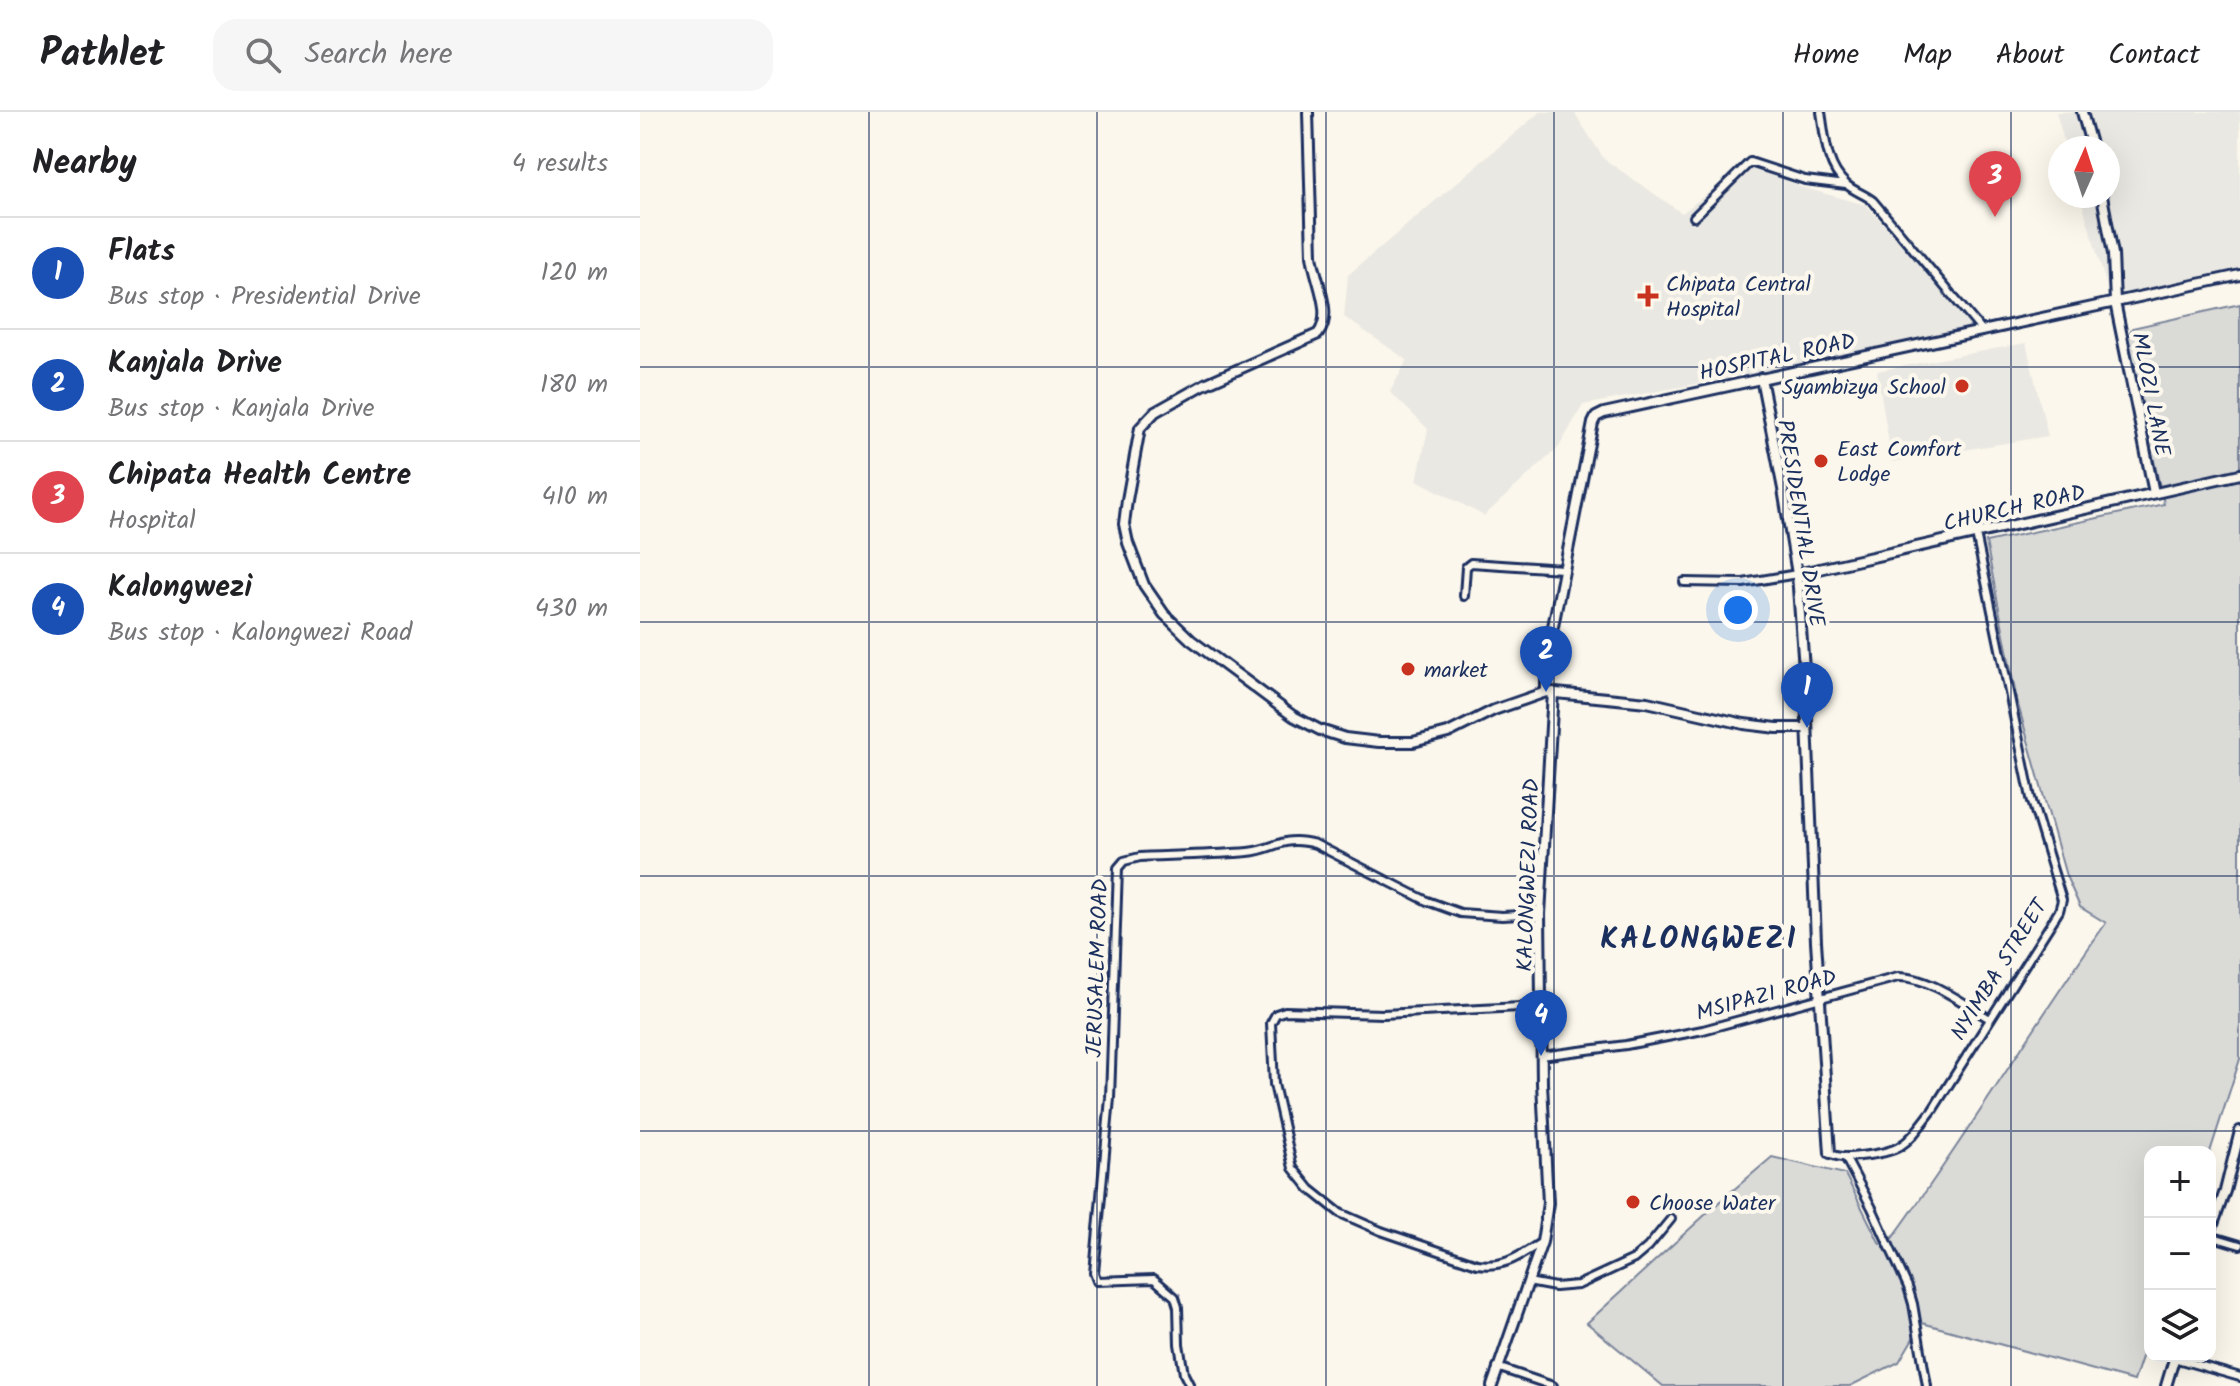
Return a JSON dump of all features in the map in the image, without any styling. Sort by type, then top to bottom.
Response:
[{"type":"street","points":[[1308,112],[1312,255],[1314,274],[1326,313],[1324,325],[1318,334],[1205,384],[1155,412],[1140,428],[1124,524],[1135,565],[1144,585],[1164,614],[1191,640],[1293,716],[1345,738],[1413,742],[1448,733],[1494,710],[1550,692],[1647,702],[1755,726],[1807,728]]},
{"type":"street","points":[[1821,112],[1832,165],[1846,185]]},
{"type":"street","points":[[2082,112],[2089,136]]},
{"type":"street","points":[[1694,217],[1750,162],[1805,180],[1846,185],[1873,201],[1982,331]]},
{"type":"street","name":"MLOZI LANE","points":[[2104,208],[2113,254],[2115,302],[2154,493]]},
{"type":"street","name":"HOSPITAL ROAD","points":[[1550,692],[1546,668],[1563,569],[1596,417],[1761,378],[2240,275]]},
{"type":"street","name":"PRESIDENTIAL DRIVE","points":[[1761,378],[1797,574],[1830,1153]]},
{"type":"street","name":"CHURCH ROAD","points":[[1797,574],[2240,474]]},
{"type":"street","name":"NYIMBA STREET","points":[[1830,1153],[1845,1157],[1897,1150],[1911,1137],[1932,1111],[2059,911],[2062,900],[2031,798],[1976,534]]},
{"type":"street","points":[[1464,596],[1466,567],[1471,563],[1563,569]]},
{"type":"street","points":[[1684,582],[1743,583],[1797,574]]},
{"type":"street","name":"KALONGWEZI ROAD","points":[[1492,1386],[1542,1242],[1548,1203],[1541,1056],[1540,914],[1550,692]]},
{"type":"street","name":"JERUSALEM ROAD","points":[[1190,1386],[1184,1374],[1175,1297],[1154,1279],[1097,1281],[1094,1273],[1110,1098],[1118,868],[1124,861],[1140,857],[1251,852],[1290,840],[1303,841],[1315,844],[1427,901],[1460,913],[1502,916],[1540,914]]},
{"type":"street","name":"MSIPAZI ROAD","points":[[1541,1056],[1662,1039],[1910,976],[1990,1019]]},
{"type":"street","points":[[1541,1006],[1383,1014],[1285,1011],[1276,1014],[1271,1023],[1274,1084],[1293,1168],[1310,1189],[1340,1213],[1381,1231],[1477,1264],[1492,1266],[1506,1262],[1542,1242]]},
{"type":"street","points":[[2216,1218],[2240,1131]]},
{"type":"street","points":[[1845,1157],[1908,1287],[1927,1386]]},
{"type":"street","points":[[1528,1282],[1555,1287],[1578,1285],[1634,1259],[1671,1219]]},
{"type":"street","points":[[2216,1236],[2240,1245]]},
{"type":"street","points":[[2166,1386],[2173,1362]]},
{"type":"street","points":[[2190,1362],[2240,1377]]},
{"type":"street","points":[[1497,1367],[1553,1386]]},
{"type":"shaded area","name":"Chipata Central Hospital","points":[[1540,112],[1574,112],[1604,159],[1682,213],[1747,163],[1801,187],[1866,205],[1982,331],[1583,405],[1559,447],[1484,516],[1417,480],[1428,429],[1390,392],[1407,360],[1344,317],[1348,275]]},
{"type":"shaded area","points":[[2056,112],[2240,112],[2240,274],[2111,301],[2084,208],[2120,208],[2120,136],[2063,136]]},
{"type":"shaded area","points":[[2240,304],[2240,1059],[2212,1146],[2144,1146],[2144,1351],[2134,1381],[1922,1323],[1899,1362],[1850,1386],[1663,1386],[1587,1323],[1772,1157],[1845,1174],[1880,1244],[1891,1240],[2106,923],[2080,907],[2066,876],[2017,701],[1986,542],[2164,504],[2126,341],[2132,328]]},
{"type":"shaded area","points":[[2026,343],[2048,436],[1892,462],[1877,371]]},
{"type":"place","name":"Chipata Health Centre","points":[[1995,217]]},
{"type":"place","name":"Chipata Central Hospital","points":[[1648,296]]},
{"type":"place","name":"Syambizya School","points":[[1962,386]]},
{"type":"place","name":"East Comfort Lodge","points":[[1821,461]]},
{"type":"place","name":"market","points":[[1408,669]]},
{"type":"place","name":"Kanjala Drive","points":[[1546,692]]},
{"type":"place","name":"Flats","points":[[1807,728]]},
{"type":"place","name":"Kalongwezi","points":[[1541,1056]]},
{"type":"place","name":"Choose Water","points":[[1633,1202]]},
{"type":"district","name":"KALONGWEZI","points":[[1699,938]]}]
